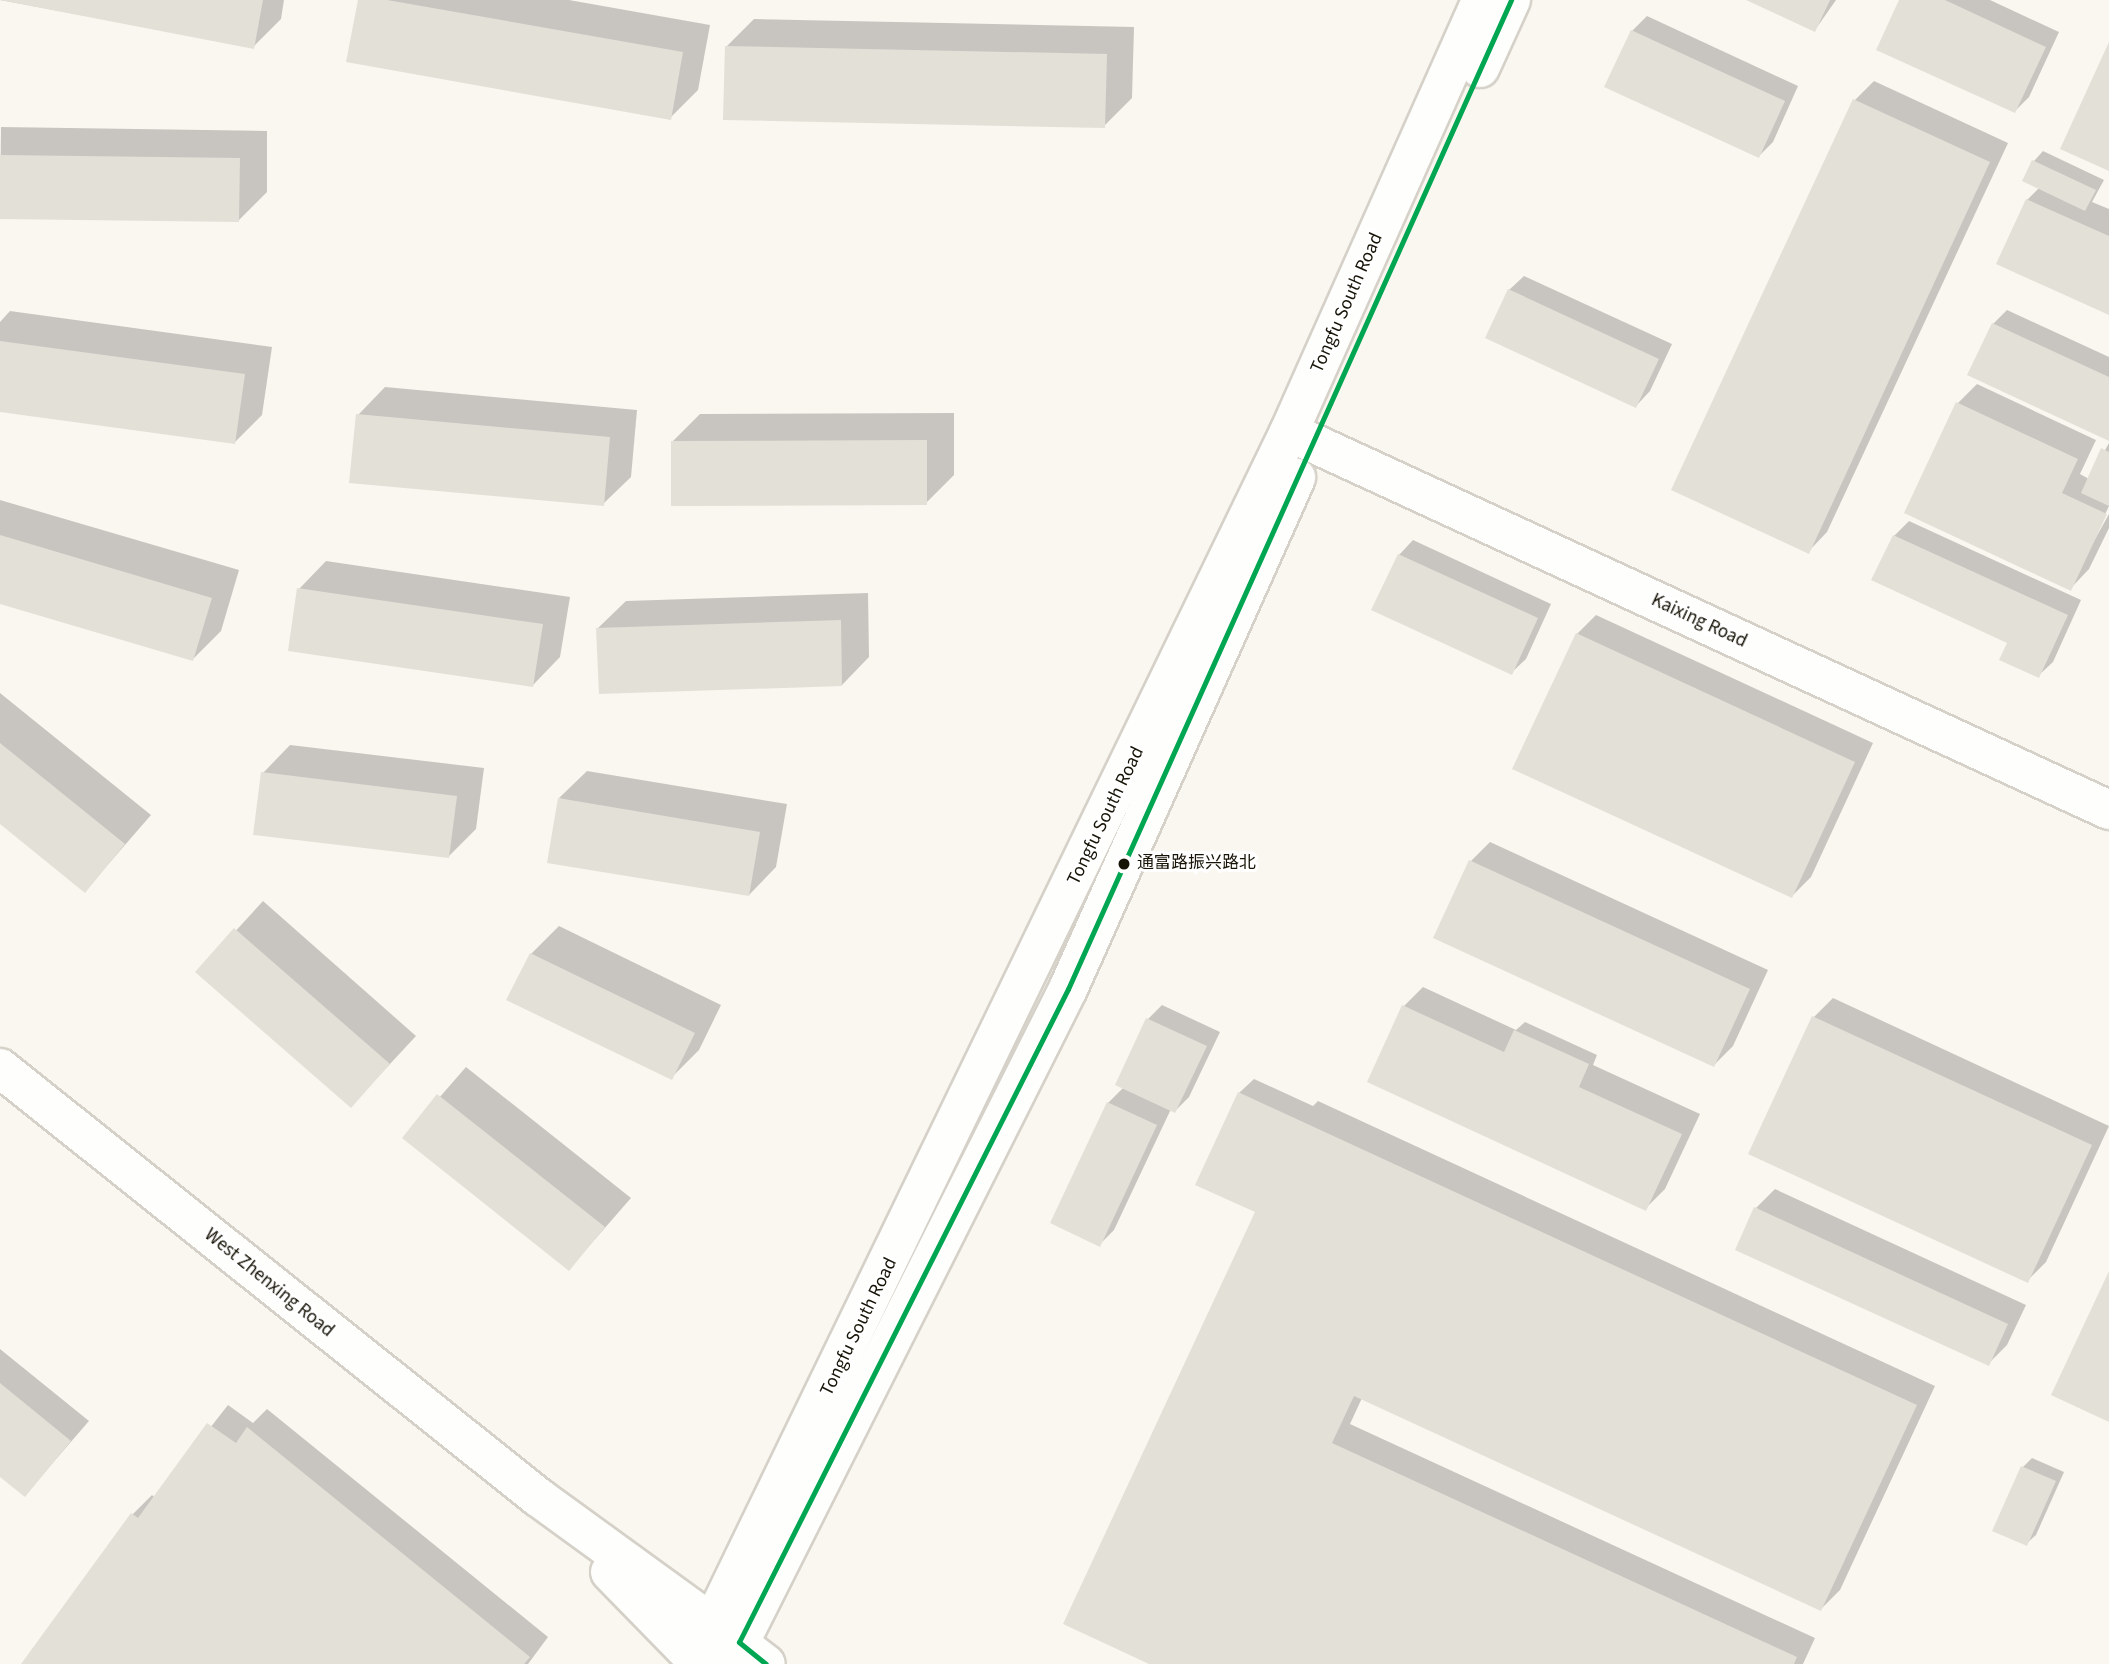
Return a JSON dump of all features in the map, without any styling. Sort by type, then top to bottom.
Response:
[{"type":"main road","name":"Tongfu South Road","points":[[719,1655],[1068,989],[1481,0]]},
{"type":"main road","name":"Tongfu South Road","points":[[1300,437],[1511,0]]},
{"type":"main road","name":"Kaixing Road","points":[[1300,437],[2109,810]]},
{"type":"main road","name":"West Zhenxing Road","points":[[0,1068],[538,1497],[719,1655]]},
{"type":"building","points":[[0,0],[263,0],[254,49]]},
{"type":"building","points":[[358,0],[387,0],[683,52],[671,120],[346,62]]},
{"type":"building","points":[[1746,0],[1830,0],[1815,32]]},
{"type":"building","points":[[1899,0],[1945,0],[2046,47],[2015,113],[1876,50]]},
{"type":"building","points":[[1631,30],[1785,101],[1759,158],[1604,87]]},
{"type":"building","points":[[2109,42],[2109,171],[2060,149]]},
{"type":"building","points":[[725,46],[1107,54],[1105,128],[723,120]]},
{"type":"building","points":[[1853,99],[1990,162],[1809,554],[1671,490]]},
{"type":"building","points":[[0,155],[240,158],[239,222],[0,219]]},
{"type":"building","points":[[2032,160],[2096,190],[2085,211],[2022,181]]},
{"type":"building","points":[[2026,199],[2109,236],[2109,315],[1996,264]]},
{"type":"building","points":[[1508,289],[1659,359],[1636,408],[1485,338]]},
{"type":"building","points":[[1992,323],[2109,377],[2109,441],[1967,375]]},
{"type":"building","points":[[0,341],[245,374],[235,444],[0,412]]},
{"type":"building","points":[[1956,402],[2078,459],[2062,493],[2107,514],[2071,591],[1904,513]]},
{"type":"building","points":[[356,414],[610,437],[604,506],[349,483]]},
{"type":"building","points":[[927,440],[927,505],[671,506],[671,441]]},
{"type":"building","points":[[2101,448],[2109,452],[2109,506],[2081,493]]},
{"type":"building","points":[[0,535],[212,598],[193,661],[0,604]]},
{"type":"building","points":[[1893,535],[2068,615],[2039,678],[1999,660],[2007,643],[1871,580]]},
{"type":"building","points":[[1398,554],[1538,618],[1512,675],[1371,610]]},
{"type":"building","points":[[297,588],[543,624],[533,687],[288,651]]},
{"type":"building","points":[[841,620],[842,686],[599,694],[596,628]]},
{"type":"building","points":[[1576,633],[1855,762],[1792,898],[1512,769]]},
{"type":"building","points":[[0,743],[125,844],[85,893],[0,824]]},
{"type":"building","points":[[261,772],[457,796],[449,858],[253,835]]},
{"type":"building","points":[[558,798],[760,832],[749,896],[547,863]]},
{"type":"building","points":[[1469,860],[1750,989],[1714,1067],[1433,938]]},
{"type":"building","points":[[234,928],[390,1064],[351,1108],[195,972]]},
{"type":"building","points":[[530,953],[695,1033],[672,1080],[506,1000]]},
{"type":"building","points":[[1402,1005],[1504,1052],[1514,1030],[1589,1064],[1579,1087],[1682,1134],[1646,1211],[1367,1082]]},
{"type":"building","points":[[1812,1016],[2092,1145],[2028,1283],[1748,1154]]},
{"type":"building","points":[[1146,1018],[1207,1046],[1175,1113],[1115,1085]]},
{"type":"building","points":[[1238,1092],[1917,1405],[1821,1611],[1354,1396],[1332,1443],[1797,1657],[1794,1664],[1149,1664],[1063,1624],[1255,1212],[1195,1185]]},
{"type":"building","points":[[437,1094],[605,1227],[569,1271],[402,1138]]},
{"type":"building","points":[[1107,1102],[1157,1125],[1100,1247],[1050,1223]]},
{"type":"building","points":[[1754,1207],[2008,1324],[1989,1366],[1735,1250]]},
{"type":"building","points":[[2109,1271],[2109,1422],[2051,1395]]},
{"type":"building","points":[[0,1383],[71,1441],[25,1497],[0,1477]]},
{"type":"building","points":[[207,1423],[236,1443],[247,1427],[530,1657],[524,1664],[21,1664],[131,1513],[138,1518]]},
{"type":"building","points":[[2021,1466],[2056,1481],[2027,1546],[1992,1531]]},
{"type":"transit line","points":[[766,1664],[739,1642],[1068,989],[1511,0]]},
{"type":"place","name":"通富路振兴路北","points":[[1124,864]]}]
